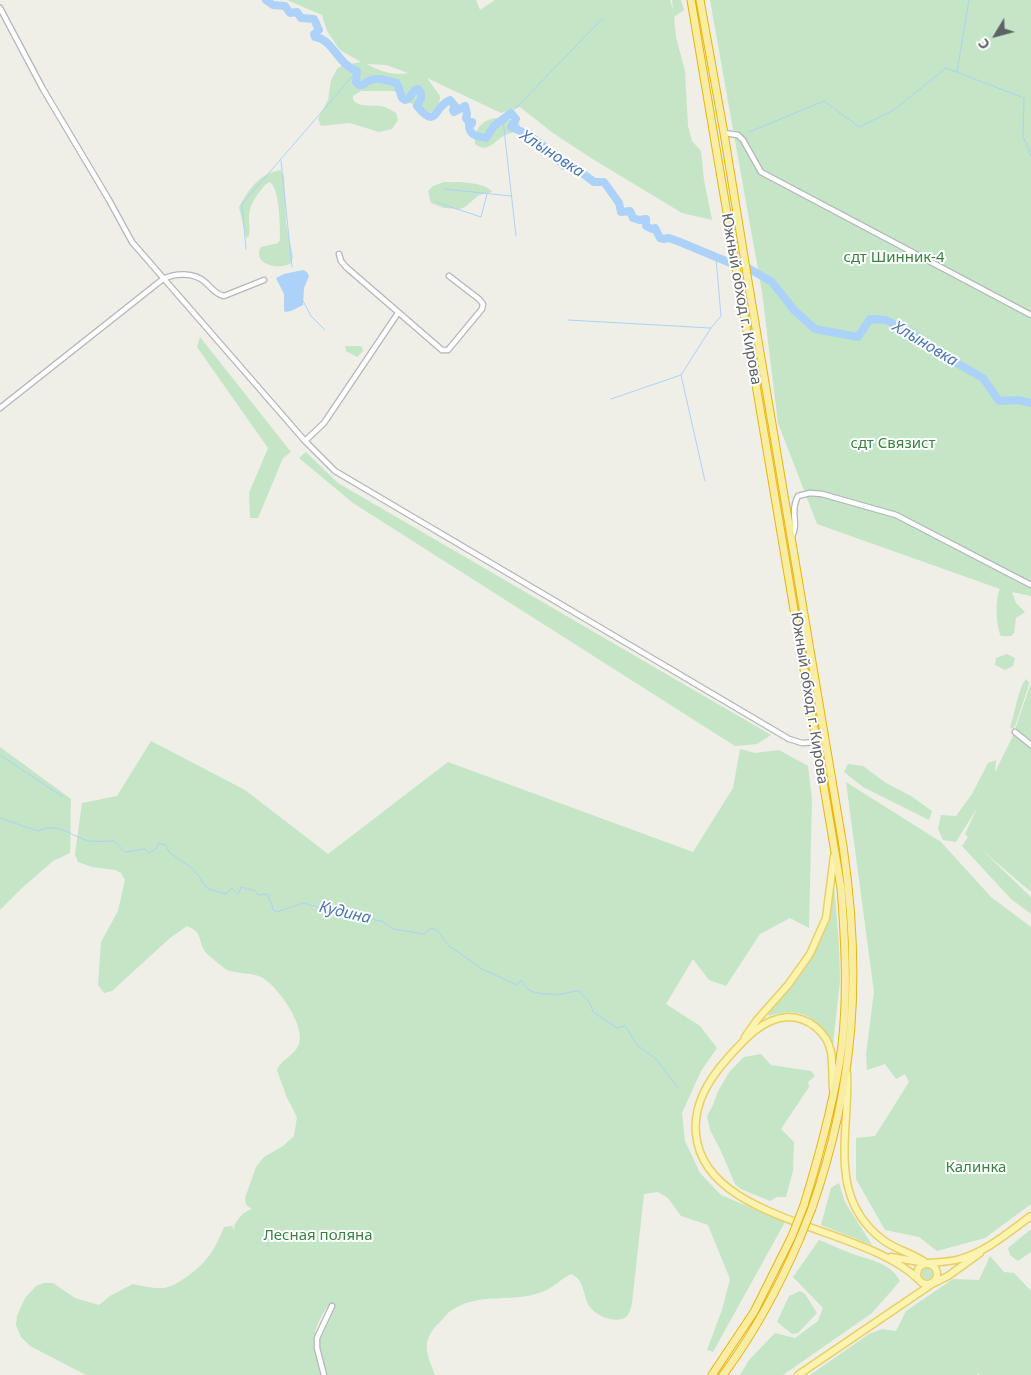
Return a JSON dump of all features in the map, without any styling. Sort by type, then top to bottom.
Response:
[{"type":"highway","name":"Южный обход г. Кирова","points":[[691,0],[817,742],[844,920],[845,976],[842,1044],[822,1144],[800,1238],[766,1309],[744,1346],[723,1375]]},
{"type":"highway","name":"Южный обход г. Кирова","points":[[700,0],[724,133],[849,885],[854,968],[851,1036],[847,1068],[830,1150],[808,1206],[754,1312],[712,1375]]},
{"type":"main road","points":[[834,852],[826,918],[810,954],[788,985],[757,1020],[711,1080],[699,1105],[696,1122],[697,1141],[706,1166],[722,1184],[751,1202],[885,1256],[903,1266],[925,1284],[933,1284]]},
{"type":"main road","points":[[740,1044],[759,1029],[778,1019],[792,1017],[810,1022],[819,1030],[829,1046],[832,1062],[833,1092]]},
{"type":"main road","points":[[847,1068],[848,1086],[844,1165],[848,1188],[853,1201],[862,1219],[881,1239],[896,1249],[918,1257],[926,1263]]},
{"type":"main road","points":[[798,1375],[970,1261],[990,1244],[1031,1216]]},
{"type":"main road","points":[[918,1279],[917,1270],[926,1263],[959,1260],[990,1244]]},
{"type":"main road","points":[[885,1256],[934,1266],[937,1273],[933,1284]]},
{"type":"street","points":[[0,8],[43,89],[132,242],[305,441],[335,471],[796,742],[817,742]]},
{"type":"street","points":[[724,133],[738,135],[761,172],[1031,315]]},
{"type":"street","points":[[339,254],[341,261],[346,267],[442,350],[448,350],[482,309],[483,304],[449,276]]},
{"type":"street","points":[[0,408],[163,279],[175,274],[198,277],[204,280],[216,293],[224,296],[264,280]]},
{"type":"street","points":[[305,441],[324,423],[398,313]]},
{"type":"street","points":[[791,538],[795,531],[793,505],[798,496],[810,493],[822,494],[896,515],[1031,585]]},
{"type":"street","points":[[1015,732],[1031,745]]},
{"type":"street","points":[[324,1375],[317,1338],[332,1306]]},
{"type":"green space","points":[[287,0],[476,0],[480,10],[495,0],[670,0],[673,9],[672,0],[681,0],[684,10],[674,17],[676,37],[685,71],[688,126],[692,141],[701,151],[704,180],[712,220],[682,213],[591,158],[553,133],[520,107],[501,113],[427,78],[440,96],[438,106],[434,111],[424,113],[394,91],[361,91],[353,96],[353,100],[356,103],[383,106],[396,113],[398,120],[392,129],[379,132],[350,123],[321,126],[318,119],[328,100],[331,80],[337,69],[343,65],[361,62],[340,50],[327,31],[322,15]],"holes":[[[367,64],[386,65],[408,73],[387,72]]]},
{"type":"green space","name":"сдт Шинник-4","points":[[710,0],[1031,0],[1031,596],[1012,592],[1016,603],[1025,612],[1016,618],[1014,633],[1011,636],[1001,636],[999,632],[997,605],[1000,589],[817,524],[778,423],[762,292]]},
{"type":"green space","points":[[497,118],[518,121],[519,130],[500,138],[491,146],[484,148],[475,144],[476,134],[480,126],[487,120]]},
{"type":"green space","points":[[280,170],[284,176],[286,223],[293,257],[291,263],[274,266],[263,262],[259,253],[261,247],[278,243],[280,240],[279,209],[273,186],[270,182],[266,184],[254,200],[249,215],[249,236],[246,238],[239,207],[255,183],[266,175]]},
{"type":"green space","points":[[444,182],[481,185],[492,191],[479,195],[465,207],[459,209],[444,208],[431,203],[428,191],[433,186]]},
{"type":"green space","points":[[200,337],[291,452],[283,458],[258,518],[250,518],[249,493],[268,448],[197,347]]},
{"type":"green space","points":[[345,346],[360,346],[363,351],[357,357],[346,351]]},
{"type":"green space","points":[[306,452],[338,483],[771,735],[757,744],[735,746],[353,503],[299,458]]},
{"type":"green space","points":[[1007,654],[1015,658],[1013,666],[1005,670],[995,665],[996,658]]},
{"type":"green space","points":[[1026,679],[1029,682],[1028,688],[1015,726],[1012,729],[1010,727],[1023,683]]},
{"type":"green space","points":[[1031,683],[1031,892],[982,850],[1031,897],[1031,914],[1011,899],[962,846],[968,837],[965,834],[977,808],[956,842],[943,840],[938,829],[941,815],[956,816],[972,794],[988,763],[996,760],[995,772],[1012,738]]},
{"type":"green space","name":"Лесная поляна","points":[[151,741],[245,790],[328,854],[448,762],[693,852],[733,788],[740,749],[755,753],[779,750],[808,766],[812,799],[809,928],[790,918],[760,934],[726,986],[709,980],[693,959],[666,1004],[700,1026],[717,1048],[701,1071],[682,1113],[685,1141],[700,1173],[721,1195],[785,1222],[713,1352],[707,1350],[722,1310],[730,1279],[708,1225],[681,1216],[668,1198],[658,1192],[644,1194],[632,1303],[626,1317],[617,1320],[606,1318],[593,1310],[588,1303],[579,1280],[571,1274],[546,1290],[531,1295],[473,1301],[450,1311],[429,1336],[427,1348],[435,1375],[326,1375],[319,1342],[335,1308],[328,1306],[318,1324],[314,1339],[321,1375],[86,1375],[30,1346],[21,1337],[16,1325],[17,1316],[25,1298],[36,1286],[44,1283],[53,1283],[75,1298],[99,1305],[110,1296],[133,1284],[152,1288],[164,1288],[183,1280],[209,1256],[224,1227],[232,1226],[235,1231],[234,1226],[240,1217],[252,1209],[246,1205],[245,1198],[256,1167],[264,1157],[283,1146],[294,1136],[297,1117],[287,1098],[277,1070],[297,1048],[300,1036],[289,1007],[268,981],[257,975],[227,970],[205,952],[197,933],[187,926],[170,938],[112,991],[104,993],[98,985],[101,942],[118,911],[125,880],[121,873],[115,870],[92,867],[78,862],[75,854],[82,803],[117,796]]},
{"type":"green space","points":[[0,747],[71,799],[70,853],[53,861],[0,910]]},
{"type":"green space","points":[[848,764],[863,766],[886,783],[911,796],[932,811],[929,820],[863,787],[844,772]]},
{"type":"green space","name":"Калинка","points":[[846,782],[941,842],[991,897],[1031,927],[1031,1204],[985,1238],[937,1251],[919,1237],[885,1230],[856,1179],[856,1138],[875,1136],[909,1082],[905,1074],[896,1079],[885,1064],[867,1070],[866,1054],[874,992]]},
{"type":"green space","points":[[834,885],[840,981],[833,1044],[821,1026],[807,1016],[790,1012],[769,1016],[768,1013],[794,983],[821,940],[827,924]]},
{"type":"green space","points":[[761,1054],[771,1065],[811,1071],[815,1076],[808,1082],[809,1087],[781,1129],[794,1142],[793,1171],[786,1197],[777,1197],[770,1201],[741,1189],[735,1184],[710,1130],[707,1116],[718,1091],[730,1071],[744,1057]]},
{"type":"green space","points":[[839,1183],[845,1202],[872,1245],[821,1225],[831,1188]]},
{"type":"green space","points":[[1031,1229],[1031,1252],[1018,1261],[1010,1255],[1008,1248]]},
{"type":"green space","points":[[819,1240],[886,1266],[900,1281],[872,1313],[783,1375],[740,1375],[749,1360],[775,1333],[795,1338],[818,1321],[823,1308],[793,1277]]},
{"type":"green space","points":[[990,1256],[1004,1272],[1014,1273],[1031,1291],[1031,1375],[980,1375],[978,1373],[977,1375],[810,1375],[869,1334],[882,1329],[896,1331],[906,1311],[953,1279],[979,1280]]},
{"type":"green space","points":[[927,1268],[933,1274],[927,1280],[921,1274]]},
{"type":"green space","points":[[800,1291],[805,1294],[817,1313],[798,1333],[792,1334],[777,1322],[789,1296]]},
{"type":"water","points":[[303,270],[309,276],[304,288],[303,305],[285,312],[284,294],[276,278],[284,274]]},
{"type":"waterway","name":"Хлыновка","points":[[266,0],[273,5],[285,6],[290,13],[297,12],[301,18],[314,19],[319,30],[314,34],[315,37],[326,42],[350,68],[357,71],[356,82],[359,85],[375,79],[397,83],[402,98],[405,100],[418,89],[421,93],[421,99],[417,106],[428,116],[432,117],[450,100],[455,106],[454,112],[465,106],[466,118],[469,122],[472,122],[469,125],[469,129],[474,135],[486,138],[494,126],[511,113],[516,119],[511,127],[540,143],[564,166],[573,166],[594,182],[604,182],[619,203],[621,212],[630,211],[633,218],[639,220],[646,219],[646,226],[652,229],[655,228],[660,238],[669,238],[728,262]]},
{"type":"waterway","points":[[957,72],[969,0]]},
{"type":"waterway","points":[[511,113],[603,18]]},
{"type":"waterway","points":[[749,132],[824,101],[859,127],[894,110],[946,68],[1024,98],[1023,136],[1031,156]]},
{"type":"waterway","points":[[246,249],[242,204],[357,71]]},
{"type":"waterway","points":[[503,120],[516,236]]},
{"type":"waterway","points":[[281,161],[292,267]]},
{"type":"waterway","points":[[444,189],[511,196]]},
{"type":"waterway","points":[[436,202],[481,217],[487,194]]},
{"type":"waterway","points":[[705,481],[681,375],[711,328],[721,316],[716,258]]},
{"type":"waterway","name":"Хлыновка","points":[[748,268],[772,282],[794,310],[815,329],[858,337],[870,319],[886,320],[912,333],[925,345],[983,378],[999,401],[1018,400],[1031,403]]},
{"type":"waterway","points":[[303,301],[311,316],[325,330]]},
{"type":"waterway","points":[[568,320],[710,328]]},
{"type":"waterway","points":[[611,399],[681,375]]},
{"type":"waterway","points":[[0,755],[63,797]]},
{"type":"waterway","name":"Кудина","points":[[0,818],[38,831],[53,828],[90,841],[114,841],[125,852],[145,849],[149,853],[157,848],[158,843],[166,845],[169,852],[193,869],[208,889],[226,894],[232,888],[237,894],[241,887],[255,891],[258,895],[267,894],[273,910],[277,912],[303,903],[382,921],[393,929],[424,934],[431,928],[438,931],[448,945],[482,969],[517,985],[521,980],[529,990],[540,993],[562,994],[579,991],[590,1003],[593,1012],[617,1028],[625,1026],[637,1045],[656,1059],[678,1088]]},
{"type":"park label","name":"сдт Связист","points":[[893,444]]}]
